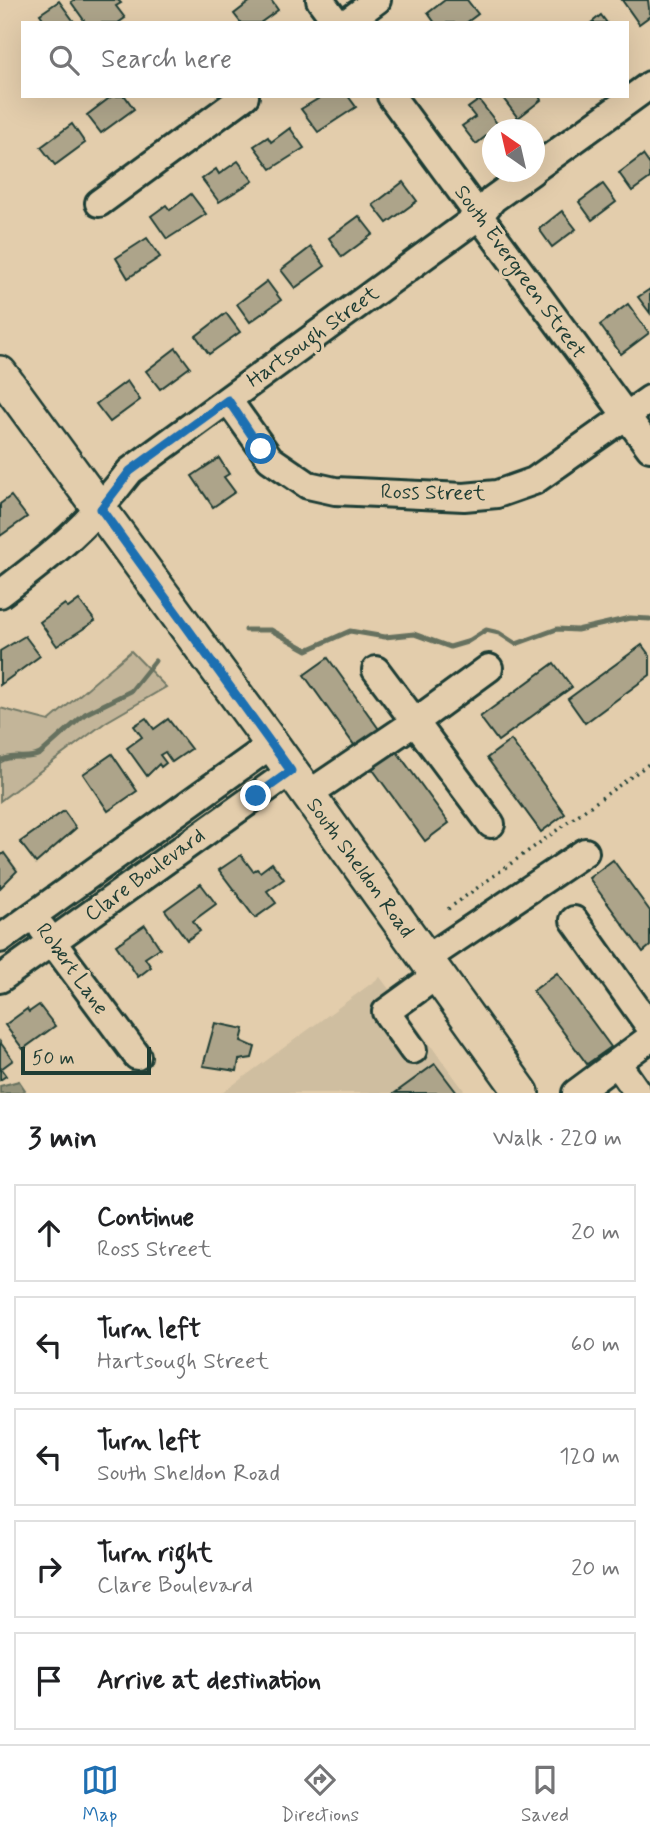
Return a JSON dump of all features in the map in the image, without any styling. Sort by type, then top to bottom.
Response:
[{"type":"main road","name":"South Sheldon Road","points":[[0,373],[522,1093]]},
{"type":"street","points":[[320,0],[336,21]]},
{"type":"street","points":[[349,21],[377,0]]},
{"type":"street","name":"Hartsough Street","points":[[545,161],[650,85]]},
{"type":"street","points":[[99,203],[242,98]]},
{"type":"street","name":"South Evergreen Street","points":[[392,98],[650,448]]},
{"type":"street","name":"Hartsough Street","points":[[0,593],[65,546],[101,509],[130,471],[479,216],[493,199],[516,182]]},
{"type":"street","name":"Ross Street","points":[[228,400],[270,459],[287,474],[308,485],[335,491],[464,497],[497,494],[534,481],[650,399]]},
{"type":"street","points":[[290,770],[415,722],[489,668]]},
{"type":"street","points":[[376,670],[491,824]]},
{"type":"street","name":"Clare Boulevard","points":[[0,939],[33,915],[290,770]]},
{"type":"street","name":"Clare Boulevard","points":[[0,979],[290,770]]},
{"type":"street","points":[[413,1050],[386,1012],[431,967],[585,852]]},
{"type":"street","name":"Robert Lane","points":[[33,915],[137,1056]]},
{"type":"street","points":[[574,920],[650,1027]]},
{"type":"street","points":[[576,1093],[650,1038]]},
{"type":"street","points":[[617,1063],[638,1093]]},
{"type":"path","points":[[448,909],[650,764]]},
{"type":"shaded area","points":[[131,651],[166,687],[106,722],[0,801],[0,708],[49,721]]},
{"type":"shaded area","points":[[380,977],[466,1093],[222,1093]]},
{"type":"shaded area","points":[[19,1081],[25,1090],[20,1093],[0,1093],[0,1086]]},
{"type":"building","points":[[118,0],[121,3],[116,6],[125,18],[121,21],[85,21],[71,2]]},
{"type":"building","points":[[252,0],[271,0],[278,10],[263,21],[239,21],[234,14]]},
{"type":"building","points":[[445,0],[467,0],[478,14],[469,21],[434,21],[428,13]]},
{"type":"building","points":[[622,0],[648,0],[650,16],[639,24]]},
{"type":"building","points":[[59,1],[74,21],[45,21],[40,14]]},
{"type":"building","points":[[601,15],[606,21],[594,21]]},
{"type":"building","points":[[109,98],[126,98],[134,109],[101,133],[87,115]]},
{"type":"building","points":[[320,98],[349,98],[356,107],[318,132],[301,109]]},
{"type":"building","points":[[503,98],[540,98],[541,100],[518,118]]},
{"type":"building","points":[[479,100],[494,119],[482,119],[482,139],[476,144],[462,126],[475,117],[468,108]]},
{"type":"building","points":[[72,124],[85,143],[55,165],[41,147]]},
{"type":"building","points":[[290,128],[304,148],[271,169],[254,146],[268,137],[271,142]]},
{"type":"building","points":[[643,155],[650,165],[650,178],[632,191],[619,173]]},
{"type":"building","points":[[238,161],[253,181],[219,202],[202,179],[216,169],[219,174]]},
{"type":"building","points":[[403,182],[417,201],[387,223],[373,205]]},
{"type":"building","points":[[603,184],[616,202],[592,220],[579,202]]},
{"type":"building","points":[[191,194],[206,214],[167,239],[151,216],[166,205],[170,210]]},
{"type":"building","points":[[562,211],[576,229],[552,247],[539,229]]},
{"type":"building","points":[[359,216],[373,234],[342,257],[329,238]]},
{"type":"building","points":[[147,238],[160,257],[128,278],[116,258]]},
{"type":"building","points":[[311,247],[325,266],[295,288],[281,270]]},
{"type":"building","points":[[267,281],[281,300],[250,322],[237,304]]},
{"type":"building","points":[[650,289],[650,313],[638,297]]},
{"type":"building","points":[[628,304],[649,333],[621,354],[600,325]]},
{"type":"building","points":[[226,313],[240,332],[209,354],[196,336]]},
{"type":"building","points":[[176,348],[190,367],[160,389],[146,371]]},
{"type":"building","points":[[127,381],[140,400],[110,422],[96,404]]},
{"type":"building","points":[[219,458],[229,474],[224,477],[235,492],[213,507],[192,476]]},
{"type":"building","points":[[11,496],[27,517],[0,536],[0,504]]},
{"type":"building","points":[[79,600],[95,621],[57,646],[40,622],[65,604],[68,608]]},
{"type":"building","points":[[25,636],[40,656],[0,685],[0,651]]},
{"type":"building","points":[[642,645],[650,656],[650,675],[585,723],[568,699]]},
{"type":"building","points":[[328,658],[381,732],[357,749],[304,675]]},
{"type":"building","points":[[554,663],[572,687],[498,741],[480,717]]},
{"type":"building","points":[[146,718],[154,729],[168,719],[191,749],[172,762],[165,752],[160,755],[166,763],[161,767],[159,764],[147,776],[127,748],[142,737],[134,726]]},
{"type":"building","points":[[511,740],[565,814],[541,832],[487,758]]},
{"type":"building","points":[[395,749],[449,823],[425,841],[371,767]]},
{"type":"building","points":[[112,754],[137,791],[108,811],[83,774]]},
{"type":"building","points":[[64,811],[76,828],[36,863],[20,842]]},
{"type":"building","points":[[4,853],[17,871],[0,888],[0,856]]},
{"type":"building","points":[[241,855],[253,871],[257,869],[260,872],[272,863],[284,879],[267,891],[276,903],[255,918],[219,870]]},
{"type":"building","points":[[613,860],[650,911],[650,946],[643,952],[589,878]]},
{"type":"building","points":[[201,884],[216,904],[193,921],[200,931],[187,940],[165,910]]},
{"type":"building","points":[[145,925],[160,948],[145,958],[151,967],[138,977],[116,945]]},
{"type":"building","points":[[557,973],[611,1047],[587,1064],[533,991]]},
{"type":"building","points":[[39,1005],[55,1026],[23,1049],[5,1025],[27,1009],[29,1012]]},
{"type":"building","points":[[215,1023],[244,1029],[241,1041],[255,1047],[252,1058],[239,1060],[237,1071],[203,1066]]},
{"type":"building","points":[[0,1042],[13,1060],[1,1069],[6,1076],[0,1080]]},
{"type":"building","points":[[435,1064],[457,1093],[395,1093]]},
{"type":"waterway","points":[[246,630],[271,630],[307,650],[350,631],[385,637],[414,634],[450,647],[467,642],[486,630],[499,633],[516,644],[557,629],[577,630],[630,618],[650,619]]},
{"type":"waterway","points":[[0,761],[40,754],[85,714],[131,691],[155,661]]},
{"type":"route","points":[[256,796],[291,771],[101,509],[130,471],[228,400],[261,449]]}]
